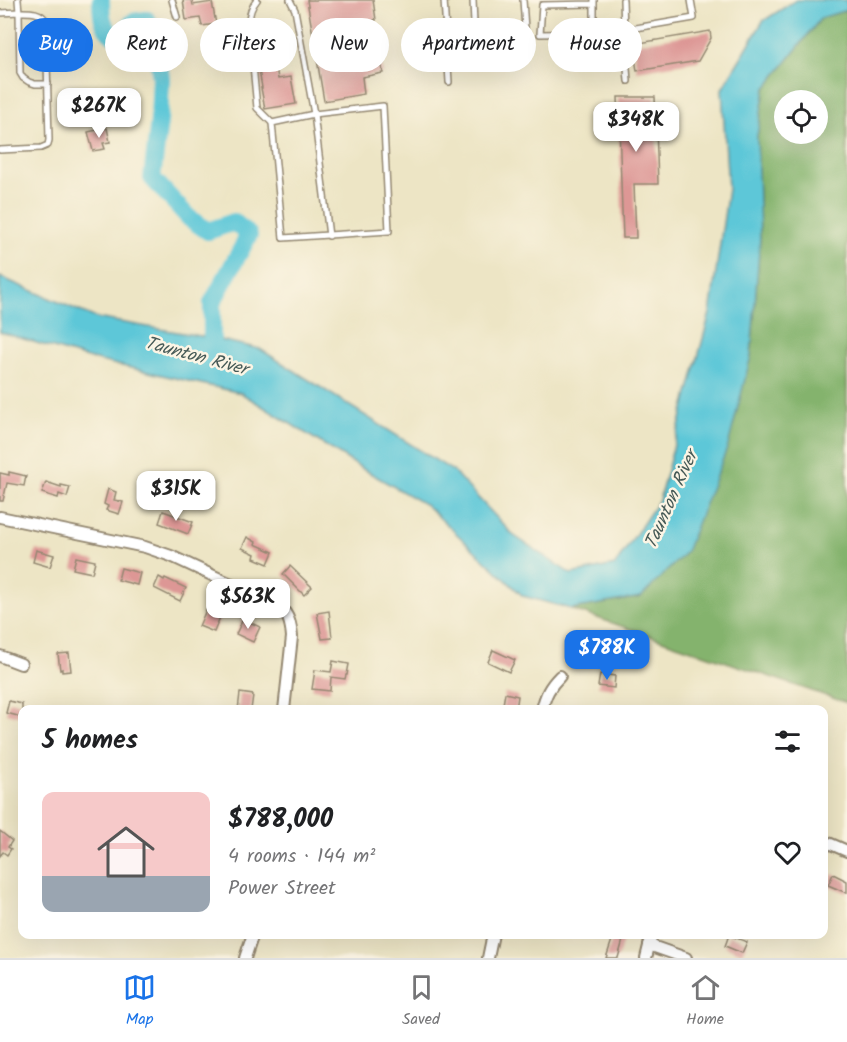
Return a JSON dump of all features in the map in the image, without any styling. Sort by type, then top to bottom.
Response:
[{"type":"street","points":[[0,517],[145,547],[171,556],[280,607],[288,616],[292,637],[285,705]]},
{"type":"street","points":[[0,656],[21,664]]},
{"type":"street","points":[[543,705],[548,690],[560,676]]},
{"type":"street","points":[[828,843],[847,851]]},
{"type":"street","points":[[245,958],[251,939]]},
{"type":"street","points":[[488,958],[493,939]]},
{"type":"street","points":[[646,958],[650,940],[686,958]]},
{"type":"lane","points":[[18,0],[20,72],[29,82],[48,84]]},
{"type":"lane","points":[[172,0],[177,17]]},
{"type":"lane","points":[[257,0],[249,14],[249,23],[257,108],[272,123],[283,238],[389,231],[383,106],[314,114],[272,123]]},
{"type":"lane","points":[[290,0],[295,10],[314,114],[329,236]]},
{"type":"lane","points":[[444,0],[449,82]]},
{"type":"lane","points":[[473,0],[475,48],[526,43],[523,0]]},
{"type":"lane","points":[[623,0],[624,18]]},
{"type":"lane","points":[[642,27],[694,18],[691,0]]},
{"type":"lane","points":[[594,2],[594,33],[540,34],[541,3],[594,2]]},
{"type":"lane","points":[[0,13],[38,13],[44,16],[50,135],[48,145],[41,148],[0,150]]},
{"type":"lane","points":[[627,72],[628,81]]},
{"type":"green space","points":[[847,10],[847,703],[571,609],[641,597],[751,356],[760,238],[757,136],[765,89],[821,18]]},
{"type":"water","name":"Taunton River","points":[[796,0],[847,0],[847,10],[821,18],[765,89],[757,136],[760,238],[751,356],[728,446],[686,552],[641,597],[571,609],[523,596],[426,505],[363,469],[241,393],[87,358],[0,332],[0,277],[96,318],[212,338],[260,349],[453,471],[513,535],[571,574],[615,565],[659,500],[710,313],[728,189],[722,89],[763,21]]},
{"type":"building","points":[[183,0],[192,0],[193,5],[212,2],[215,18],[186,18]]},
{"type":"building","points":[[307,0],[373,0],[376,18],[310,18]]},
{"type":"building","points":[[710,31],[711,38],[698,61],[642,70],[642,42]]},
{"type":"building","points":[[259,72],[277,72],[278,79],[291,77],[296,104],[265,109]]},
{"type":"building","points":[[319,72],[383,72],[362,77],[364,94],[324,101]]},
{"type":"building","points":[[618,97],[655,97],[658,184],[634,184],[636,238],[623,238]]},
{"type":"building","points":[[107,128],[110,142],[103,143],[105,149],[93,151],[88,132]]},
{"type":"building","points":[[9,472],[26,476],[24,486],[7,483],[3,501],[0,501],[0,473],[9,475]]},
{"type":"building","points":[[46,482],[61,487],[61,485],[70,487],[67,497],[59,494],[58,498],[42,493]]},
{"type":"building","points":[[108,489],[116,492],[114,500],[123,502],[119,514],[106,510],[108,506],[104,504]]},
{"type":"building","points":[[163,511],[193,522],[188,534],[159,523]]},
{"type":"building","points":[[247,537],[256,542],[255,544],[273,552],[268,564],[254,558],[255,554],[242,548]]},
{"type":"building","points":[[36,550],[54,555],[50,567],[33,562]]},
{"type":"building","points":[[76,557],[95,561],[92,573],[73,569]]},
{"type":"building","points":[[290,566],[312,587],[304,595],[283,574]]},
{"type":"building","points":[[121,568],[140,573],[137,585],[118,580]]},
{"type":"building","points":[[159,577],[186,588],[180,601],[154,588]]},
{"type":"building","points":[[206,610],[220,617],[214,632],[199,626]]},
{"type":"building","points":[[329,611],[332,638],[322,639],[317,613]]},
{"type":"building","points":[[243,619],[260,627],[253,642],[236,634]]},
{"type":"building","points":[[493,650],[515,660],[509,672],[488,662]]},
{"type":"building","points":[[69,653],[71,671],[62,672],[58,654]]},
{"type":"building","points":[[333,661],[349,664],[345,679],[331,677],[330,691],[312,689],[315,670],[331,672]]},
{"type":"building","points":[[600,674],[615,676],[614,688],[598,686]]},
{"type":"building","points":[[240,693],[253,695],[252,705],[239,705]]},
{"type":"building","points":[[505,693],[518,696],[517,705],[503,705]]},
{"type":"building","points":[[9,701],[22,704],[18,705],[18,716],[6,713]]},
{"type":"building","points":[[0,831],[12,841],[7,855],[3,852],[0,856]]},
{"type":"building","points":[[833,874],[847,881],[847,893],[828,885]]},
{"type":"building","points":[[612,939],[623,940],[618,958],[606,958]]},
{"type":"building","points":[[728,939],[747,942],[742,953],[725,946]]},
{"type":"waterway","name":"Taunton River","points":[[101,0],[104,24],[121,40],[133,22],[147,20],[154,29],[161,78],[159,121],[152,178],[189,218],[208,231],[234,222],[249,235],[212,303],[212,360]]}]
